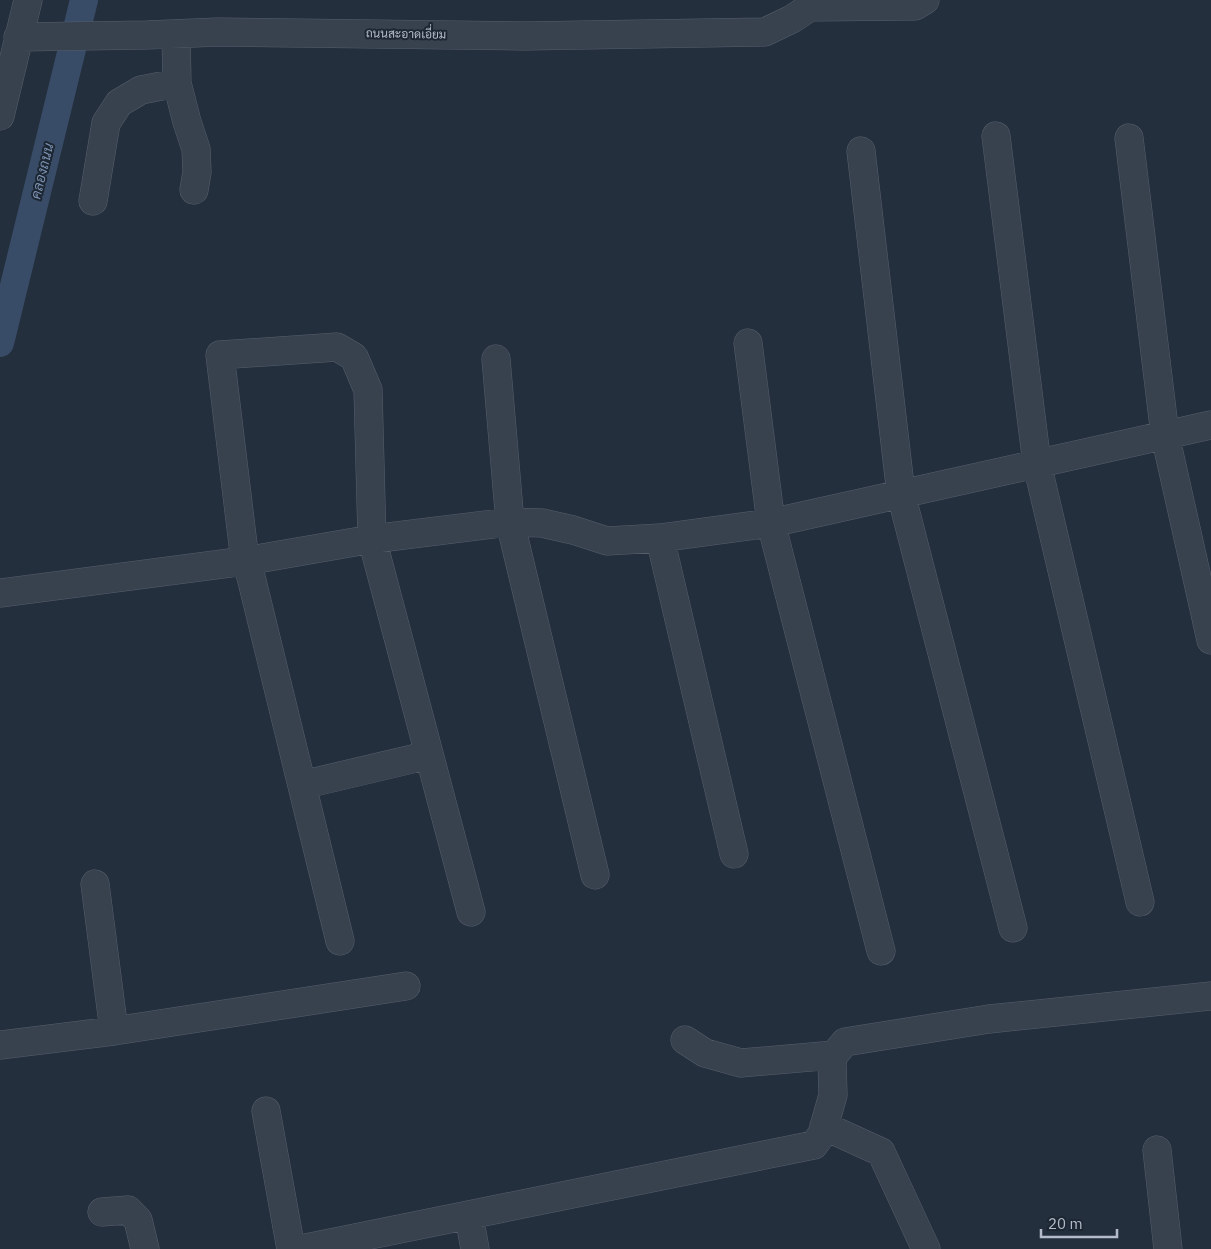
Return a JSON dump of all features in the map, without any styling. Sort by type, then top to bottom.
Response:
[{"type":"street","points":[[0,116],[28,0]]},
{"type":"street","points":[[804,9],[915,6],[925,0]]},
{"type":"street","name":"ถนนสะอาดเอี่ยม","points":[[18,37],[218,32],[524,36],[764,32],[804,9]]},
{"type":"street","points":[[176,34],[177,83],[196,149],[197,172],[194,190]]},
{"type":"street","points":[[93,201],[106,123],[119,102],[141,90],[177,83]]},
{"type":"street","points":[[996,136],[1037,464],[1140,902]]},
{"type":"street","points":[[1129,138],[1165,435],[1211,640]]},
{"type":"street","points":[[861,151],[901,494],[1014,928]]},
{"type":"street","points":[[748,343],[771,523],[881,951]]},
{"type":"street","points":[[340,941],[251,577],[245,561],[220,355],[337,346],[354,356],[368,390],[372,539],[471,912]]},
{"type":"street","points":[[496,359],[510,522],[596,875]]},
{"type":"street","points":[[0,593],[245,561],[372,539],[510,522],[542,522],[606,541],[660,538],[771,523],[1211,425]]},
{"type":"street","points":[[660,538],[734,854]]},
{"type":"street","points":[[302,785],[429,754]]},
{"type":"street","points":[[95,884],[114,1031]]},
{"type":"street","points":[[0,1045],[114,1031],[406,986]]},
{"type":"street","points":[[301,1249],[814,1145],[822,1134],[833,1095],[832,1062],[834,1055],[845,1042],[980,1020],[1211,996]]},
{"type":"street","points":[[685,1040],[705,1053],[741,1063],[834,1055]]},
{"type":"street","points":[[266,1111],[291,1249]]},
{"type":"street","points":[[824,1126],[856,1139],[880,1152],[926,1249]]},
{"type":"street","points":[[1157,1150],[1168,1249]]},
{"type":"street","points":[[102,1212],[128,1210],[138,1220],[145,1249]]},
{"type":"street","points":[[469,1216],[475,1249]]},
{"type":"waterway","name":"คลองถนน","points":[[0,343],[84,0]]}]
